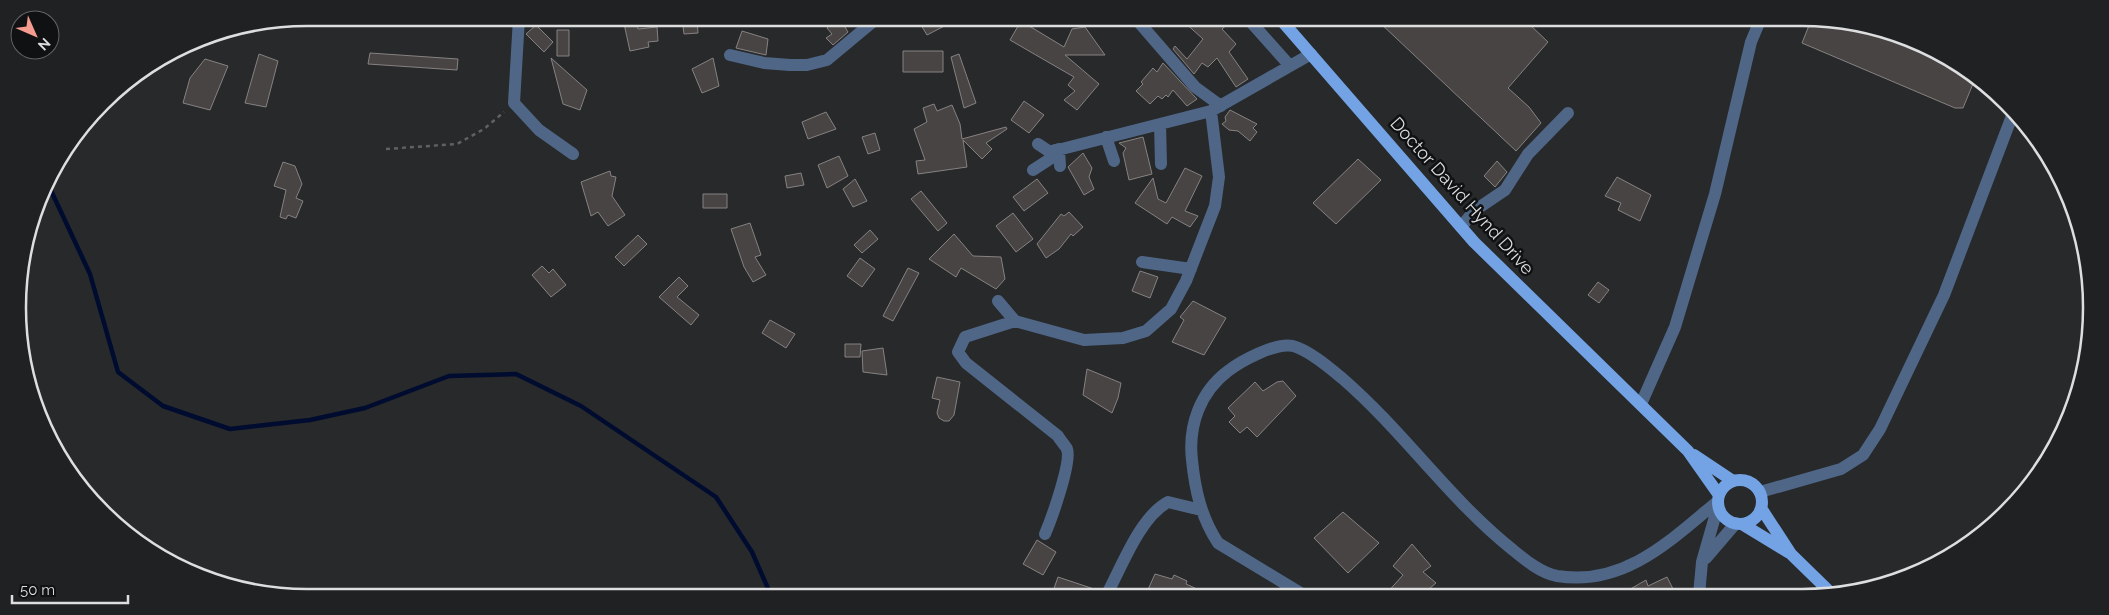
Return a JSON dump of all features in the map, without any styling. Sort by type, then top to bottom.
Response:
[{"type":"main road","name":"Doctor David Hynd Drive","points":[[1286,26],[1461,227],[1688,451],[1733,481]]},
{"type":"main road","name":"Doctor David Hynd Drive","points":[[1688,451],[1718,501]]},
{"type":"main road","points":[[1791,554],[1723,516],[1718,501],[1724,486],[1733,481],[1749,482],[1760,492],[1761,508],[1791,554],[1825,587]]},
{"type":"main road","points":[[1739,524],[1752,520],[1761,508]]},
{"type":"street","points":[[519,26],[514,103],[539,130],[573,154]]},
{"type":"street","points":[[730,54],[764,63],[807,65],[827,60],[869,26]]},
{"type":"street","points":[[998,302],[1015,321],[1084,340],[1131,335],[1146,331],[1171,309],[1191,269],[1215,206],[1218,176],[1216,108],[1195,87],[1142,26]]},
{"type":"street","points":[[1254,26],[1290,66]]},
{"type":"street","points":[[1641,404],[1675,327],[1715,194],[1752,42],[1758,26]]},
{"type":"street","points":[[1038,144],[1055,151],[1216,108],[1311,54]]},
{"type":"street","points":[[1461,227],[1474,211],[1505,190],[1528,154],[1568,113]]},
{"type":"street","points":[[1760,492],[1841,469],[1863,455],[1880,429],[1944,295],[2011,120]]},
{"type":"street","points":[[1160,124],[1161,164]]},
{"type":"street","points":[[1106,138],[1114,161]]},
{"type":"street","points":[[1055,151],[1060,166]]},
{"type":"street","points":[[1033,170],[1052,157],[1055,151]]},
{"type":"street","points":[[1142,262],[1191,269]]},
{"type":"street","points":[[1015,321],[965,338],[958,352],[966,363],[1058,436],[1068,450],[1055,511],[1044,534]]},
{"type":"street","points":[[1294,589],[1218,543],[1211,532],[1196,497],[1191,456],[1192,428],[1206,394],[1220,378],[1245,358],[1268,350],[1293,346],[1327,365],[1371,404],[1486,529],[1530,563],[1556,576],[1591,577],[1610,575],[1638,562],[1718,501]]},
{"type":"street","points":[[1700,589],[1702,562],[1718,501]]},
{"type":"street","points":[[1110,589],[1142,529],[1154,512],[1168,502],[1202,510]]},
{"type":"street","points":[[1702,562],[1739,524]]},
{"type":"path","points":[[386,148],[457,144],[484,129],[514,103]]},
{"type":"building","points":[[537,26],[553,42],[544,52],[526,34]]},
{"type":"building","points":[[625,26],[637,26],[638,29],[657,27],[658,41],[648,42],[649,47],[630,51]]},
{"type":"building","points":[[683,26],[698,26],[698,33],[684,34]]},
{"type":"building","points":[[829,26],[844,26],[848,32],[833,45],[826,38],[832,34],[827,28]]},
{"type":"building","points":[[922,26],[944,26],[927,35]]},
{"type":"building","points":[[1018,26],[1029,26],[1064,47],[1072,29],[1085,27],[1105,55],[1065,55],[1099,84],[1077,110],[1064,100],[1075,91],[1068,85],[1074,77],[1010,40]]},
{"type":"building","points":[[1189,26],[1225,26],[1222,29],[1236,44],[1229,52],[1248,79],[1236,87],[1217,58],[1208,67],[1202,63],[1194,74],[1173,49],[1175,46],[1187,59],[1203,39]]},
{"type":"building","points":[[1383,26],[1531,26],[1548,42],[1508,88],[1529,107],[1541,123],[1516,151]]},
{"type":"building","points":[[1809,26],[1838,29],[1874,36],[1926,55],[1973,84],[1963,108],[1955,108],[1802,43]]},
{"type":"building","points":[[557,30],[569,30],[569,56],[557,56]]},
{"type":"building","points":[[742,31],[768,39],[766,55],[736,48]]},
{"type":"building","points":[[903,51],[943,51],[943,72],[903,72]]},
{"type":"building","points":[[370,53],[458,59],[457,70],[368,64]]},
{"type":"building","points":[[259,54],[278,61],[266,107],[245,103]]},
{"type":"building","points":[[959,54],[976,103],[964,108],[951,57]]},
{"type":"building","points":[[551,58],[587,90],[580,110],[563,104]]},
{"type":"building","points":[[713,58],[719,86],[702,93],[692,69]]},
{"type":"building","points":[[205,59],[228,66],[210,110],[183,103],[190,78]]},
{"type":"building","points":[[1163,63],[1197,99],[1187,106],[1173,90],[1168,97],[1166,95],[1162,99],[1158,96],[1150,104],[1136,91],[1153,68],[1157,72]]},
{"type":"building","points":[[1024,101],[1044,115],[1029,133],[1011,120]]},
{"type":"building","points":[[934,104],[937,111],[952,105],[960,124],[962,139],[1006,127],[1007,129],[986,143],[992,149],[982,159],[963,140],[967,167],[918,174],[916,161],[925,160],[914,129],[927,122],[923,108]]},
{"type":"building","points":[[1230,110],[1257,124],[1253,128],[1257,132],[1250,141],[1238,131],[1229,130],[1222,124],[1226,121],[1225,117]]},
{"type":"building","points":[[826,112],[836,129],[808,139],[802,122]]},
{"type":"building","points":[[875,133],[880,150],[868,154],[862,137]]},
{"type":"building","points":[[1143,137],[1152,174],[1129,180],[1123,153],[1126,148],[1119,143]]},
{"type":"building","points":[[1083,153],[1092,168],[1089,177],[1094,189],[1084,195],[1068,167]]},
{"type":"building","points":[[839,156],[848,176],[827,188],[818,165]]},
{"type":"building","points":[[1358,159],[1381,180],[1336,224],[1313,203]]},
{"type":"building","points":[[1497,161],[1507,172],[1495,187],[1484,176]]},
{"type":"building","points":[[283,162],[295,166],[302,184],[296,198],[303,201],[296,218],[288,215],[286,219],[280,217],[286,190],[274,186]]},
{"type":"building","points":[[1185,168],[1202,176],[1185,211],[1198,216],[1190,227],[1172,217],[1167,224],[1135,203],[1153,178],[1158,199],[1166,203]]},
{"type":"building","points":[[610,171],[611,176],[616,177],[612,196],[625,215],[608,226],[598,212],[591,216],[581,182]]},
{"type":"building","points":[[801,173],[804,185],[787,188],[785,176]]},
{"type":"building","points":[[1617,177],[1651,195],[1640,221],[1618,210],[1621,203],[1605,196]]},
{"type":"building","points":[[855,179],[867,201],[853,207],[843,189]]},
{"type":"building","points":[[1037,179],[1048,193],[1024,211],[1013,197]]},
{"type":"building","points":[[921,191],[947,223],[938,231],[911,199]]},
{"type":"building","points":[[703,194],[727,194],[727,208],[703,208]]},
{"type":"building","points":[[1069,212],[1083,227],[1073,236],[1071,234],[1059,249],[1046,258],[1037,244],[1061,214],[1064,216]]},
{"type":"building","points":[[1013,213],[1033,239],[1016,252],[996,226]]},
{"type":"building","points":[[750,223],[761,255],[755,257],[766,275],[753,282],[744,267],[731,229]]},
{"type":"building","points":[[870,230],[878,239],[862,253],[854,245]]},
{"type":"building","points":[[954,234],[973,256],[1001,257],[1005,279],[996,289],[961,268],[956,277],[929,259]]},
{"type":"building","points":[[638,235],[647,244],[624,266],[615,257]]},
{"type":"building","points":[[860,258],[875,269],[862,287],[847,276]]},
{"type":"building","points":[[542,266],[549,273],[553,269],[566,285],[551,297],[532,275]]},
{"type":"building","points":[[908,268],[919,273],[893,321],[883,316]]},
{"type":"building","points":[[1140,271],[1158,277],[1150,298],[1132,291]]},
{"type":"building","points":[[679,277],[688,286],[677,297],[699,315],[691,325],[659,297]]},
{"type":"building","points":[[1598,282],[1609,290],[1599,303],[1588,295]]},
{"type":"building","points":[[1193,301],[1226,318],[1204,355],[1172,342],[1184,320],[1180,317]]},
{"type":"building","points":[[770,320],[795,334],[786,348],[762,333]]},
{"type":"building","points":[[845,344],[861,344],[860,357],[845,357]]},
{"type":"building","points":[[883,348],[887,375],[863,372],[862,351]]},
{"type":"building","points":[[1087,369],[1121,383],[1112,413],[1083,395]]},
{"type":"building","points":[[937,377],[960,382],[954,415],[949,421],[939,418],[937,413],[940,400],[932,398]]},
{"type":"building","points":[[1283,381],[1296,396],[1257,437],[1247,427],[1240,433],[1229,422],[1235,416],[1228,408],[1255,382],[1263,391],[1277,382]]},
{"type":"building","points":[[1343,512],[1379,543],[1348,573],[1314,538]]},
{"type":"building","points":[[1037,540],[1056,552],[1043,575],[1023,564]]},
{"type":"building","points":[[1412,544],[1431,566],[1423,572],[1436,583],[1429,589],[1390,589],[1403,575],[1393,566]]},
{"type":"building","points":[[1155,574],[1172,579],[1174,575],[1187,581],[1186,584],[1197,589],[1148,589]]},
{"type":"building","points":[[1058,577],[1094,589],[1054,589]]},
{"type":"building","points":[[1667,577],[1673,589],[1630,589],[1646,580],[1648,586]]},
{"type":"waterway","points":[[51,192],[90,274],[118,372],[163,406],[230,429],[310,420],[365,408],[449,376],[516,374],[581,406],[716,497],[752,552],[768,589]]}]
